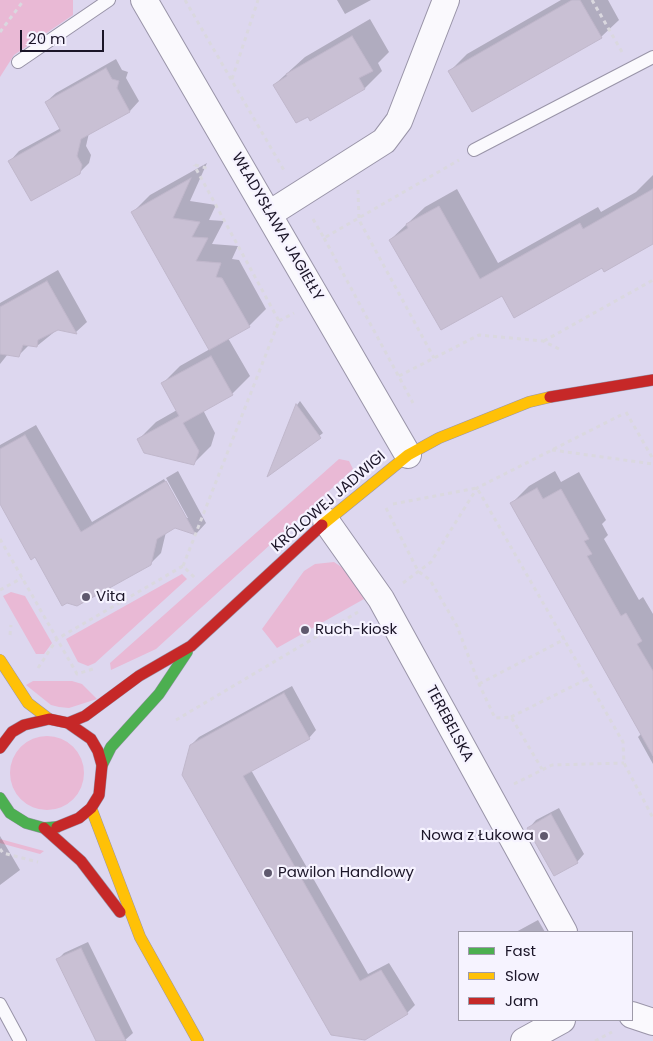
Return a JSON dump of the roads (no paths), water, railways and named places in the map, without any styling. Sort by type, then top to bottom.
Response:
[{"type":"street","name":"WŁADYSŁAWA JAGIEŁŁY","points":[[144,0],[270,214],[408,455]]},
{"type":"street","points":[[270,214],[384,141],[399,121],[446,0]]},
{"type":"street","name":"KRÓLOWEJ JADWIGI","points":[[68,723],[85,716],[139,676],[191,646],[326,521],[372,481],[408,455],[448,434],[529,402],[570,393],[653,380]]},
{"type":"street","name":"TEREBELSKA","points":[[326,521],[381,599],[563,931]]},
{"type":"street","name":"KRÓLOWEJ JADWIGI","points":[[102,765],[110,747],[159,694],[191,646]]},
{"type":"street","points":[[0,660],[28,703],[49,719]]},
{"type":"street","points":[[0,798],[5,814],[44,828],[62,826],[79,818],[91,808],[99,795],[102,780],[102,765],[91,739],[68,723],[49,719],[24,725],[12,732],[1,746]]},
{"type":"street","points":[[0,727],[1,746]]},
{"type":"street","points":[[91,808],[104,849],[140,937],[198,1041]]},
{"type":"street","points":[[44,828],[81,861],[140,937]]},
{"type":"street","points":[[633,1016],[653,1022]]},
{"type":"street","points":[[524,1041],[560,1021]]},
{"type":"lane","points":[[18,62],[109,0]]},
{"type":"lane","points":[[474,150],[653,57]]},
{"type":"lane","points":[[0,1004],[20,1041]]},
{"type":"place","name":"Vita","points":[[86,597]]},
{"type":"place","name":"Ruch-kiosk","points":[[305,630]]},
{"type":"place","name":"Nowa z Łukowa","points":[[544,836]]},
{"type":"place","name":"Pawilon Handlowy","points":[[268,873]]}]
